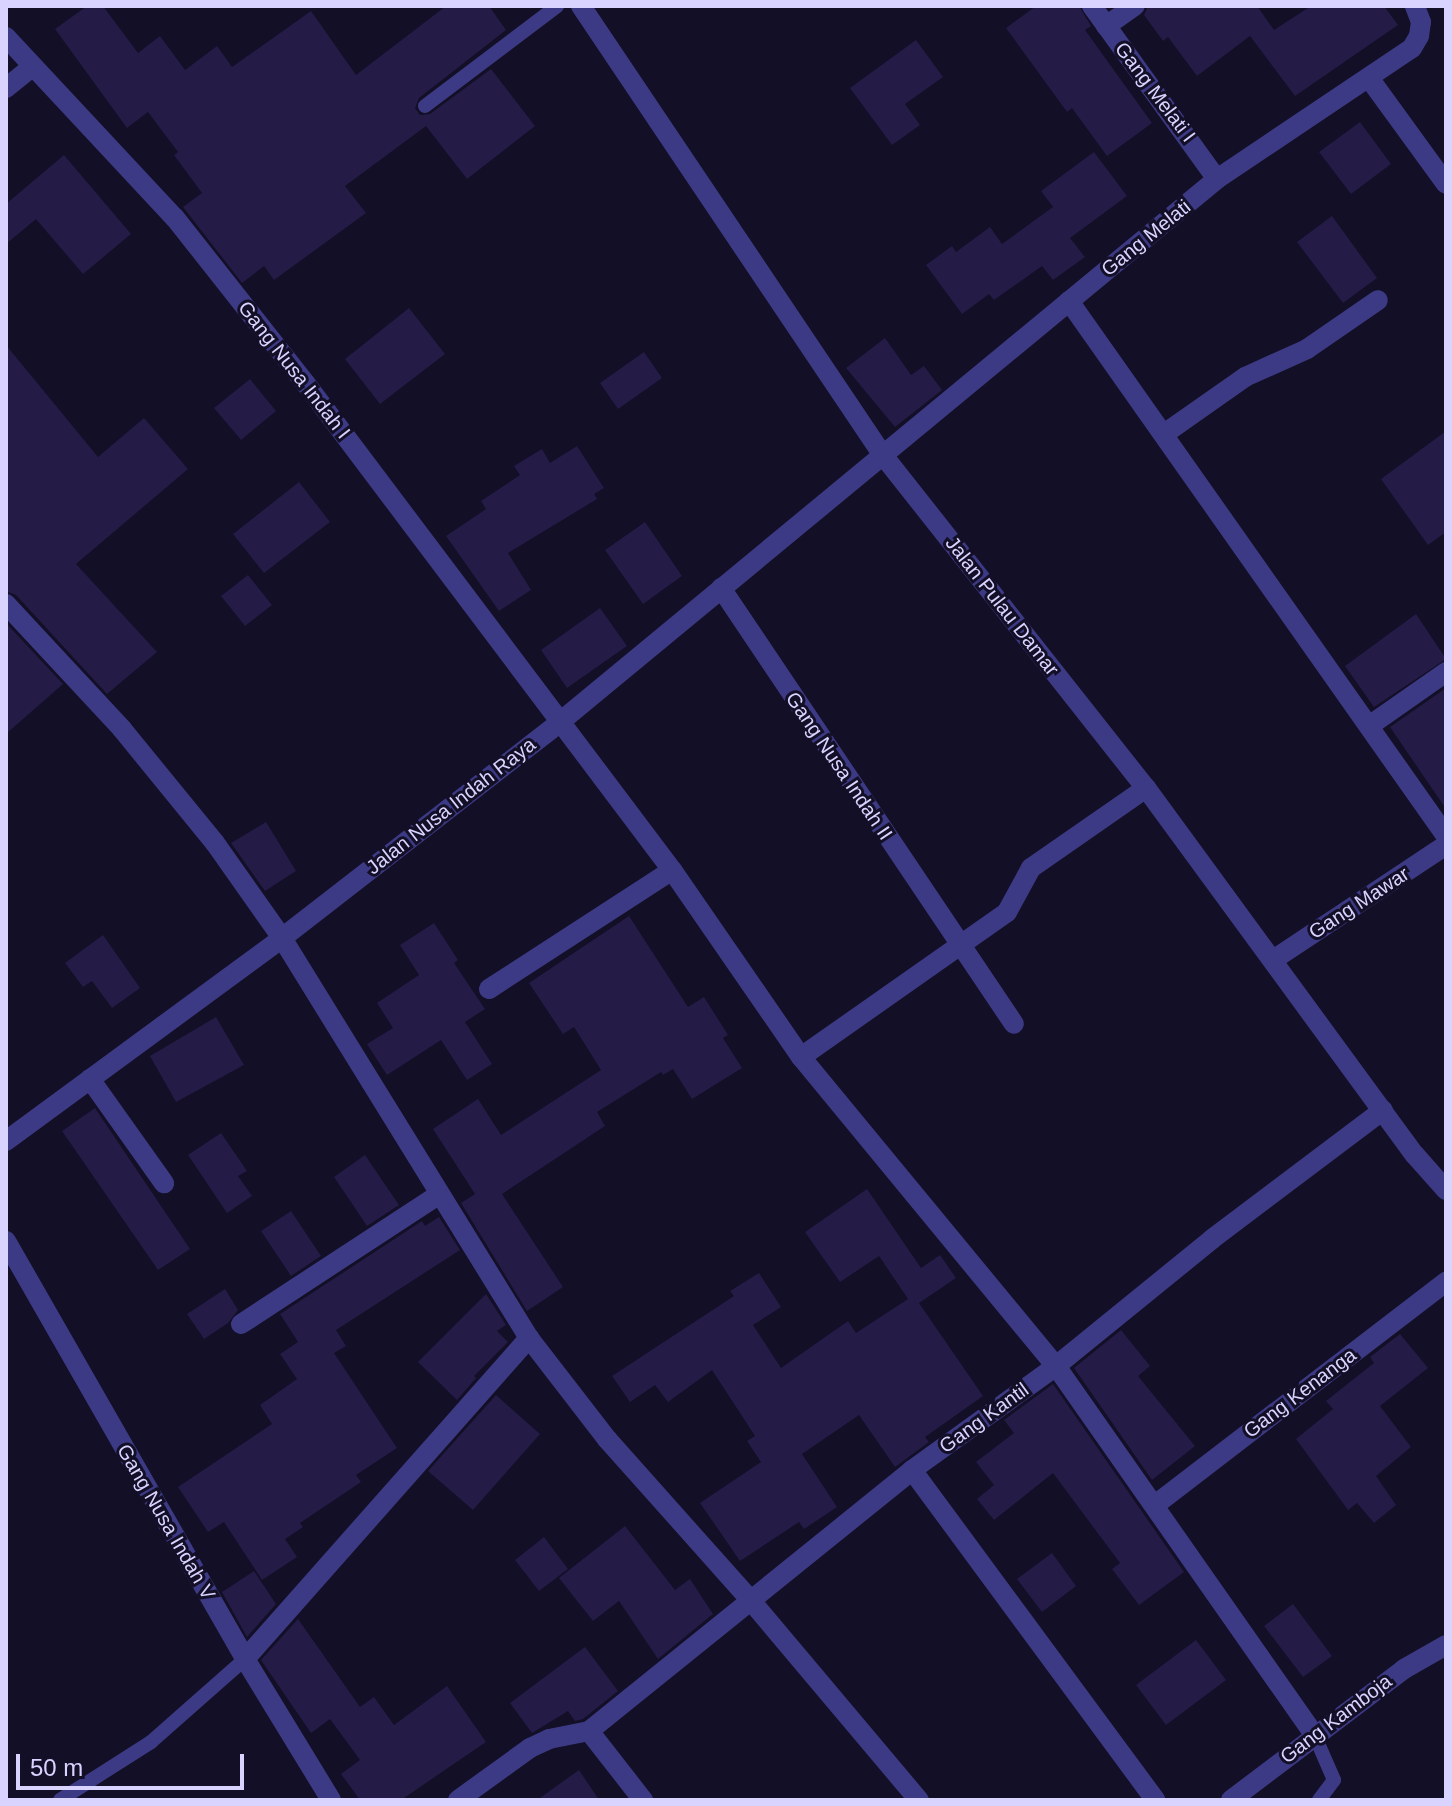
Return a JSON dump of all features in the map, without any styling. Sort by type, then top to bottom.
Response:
[{"type":"street","name":"Jalan Pulau Damar","points":[[581,6],[882,454],[1146,788],[1415,1155],[1446,1190]]},
{"type":"street","name":"Gang Melati I","points":[[1092,6],[1217,179]]},
{"type":"street","points":[[1106,26],[1135,6]]},
{"type":"street","name":"Gang Melati","points":[[882,454],[1217,179],[1412,48],[1419,36],[1421,22],[1415,6]]},
{"type":"street","name":"Gang Nusa Indah I","points":[[6,37],[175,218],[306,384],[672,870],[801,1057],[1056,1366],[1314,1734]]},
{"type":"street","points":[[6,88],[32,67]]},
{"type":"street","points":[[1369,78],[1446,184]]},
{"type":"street","points":[[1164,434],[1245,377],[1307,349],[1378,300]]},
{"type":"street","points":[[1069,301],[1446,836]]},
{"type":"street","name":"Jalan Nusa Indah Raya","points":[[6,1141],[282,938],[560,722],[882,454]]},
{"type":"street","name":"Gang Nusa Indah II","points":[[721,588],[958,945],[1014,1024]]},
{"type":"street","points":[[6,604],[13,625],[122,729],[215,843],[282,938],[529,1338],[607,1439],[752,1602],[919,1800]]},
{"type":"street","points":[[1369,726],[1446,672]]},
{"type":"street","points":[[801,1057],[1007,912],[1031,868],[1146,788]]},
{"type":"street","name":"Gang Mawar","points":[[1273,960],[1446,845]]},
{"type":"street","points":[[489,989],[672,870]]},
{"type":"street","points":[[90,1079],[164,1183]]},
{"type":"street","name":"Gang Kantil","points":[[589,1731],[912,1470],[1056,1366],[1212,1239],[1383,1110]]},
{"type":"street","points":[[241,1324],[438,1195]]},
{"type":"street","name":"Gang Nusa Indah V","points":[[6,1241],[245,1659],[331,1800]]},
{"type":"street","name":"Gang Kenanga","points":[[1155,1505],[1446,1282]]},
{"type":"street","points":[[245,1659],[529,1338]]},
{"type":"street","points":[[912,1470],[1155,1800]]},
{"type":"street","name":"Gang Kamboja","points":[[1231,1800],[1314,1734],[1404,1669],[1446,1645]]},
{"type":"street","points":[[458,1800],[530,1748],[549,1739],[589,1731],[643,1800]]},
{"type":"lane","points":[[425,106],[557,6]]},
{"type":"lane","points":[[60,1800],[151,1742],[245,1659]]},
{"type":"lane","points":[[1314,1734],[1334,1780],[1319,1800]]},
{"type":"building","points":[[87,6],[103,6],[138,53],[160,36],[185,70],[217,46],[232,67],[311,11],[356,75],[446,6],[489,6],[506,30],[419,98],[415,108],[420,115],[430,114],[491,69],[535,126],[467,179],[426,126],[345,186],[366,213],[274,280],[264,266],[242,283],[183,207],[202,193],[174,155],[178,152],[148,112],[127,128],[55,29]]},
{"type":"building","points":[[1036,6],[1079,6],[1091,26],[1085,30],[1152,123],[1107,156],[1072,108],[1067,112],[1006,28]]},
{"type":"building","points":[[1148,6],[1257,6],[1274,30],[1311,6],[1384,6],[1398,25],[1295,96],[1250,36],[1197,76],[1168,37],[1163,41],[1144,15]]},
{"type":"building","points":[[916,40],[943,77],[905,104],[920,125],[892,145],[850,88]]},
{"type":"building","points":[[1360,122],[1391,164],[1351,194],[1319,152]]},
{"type":"building","points":[[1094,152],[1127,196],[1070,238],[1085,257],[1053,280],[1042,266],[994,300],[989,294],[962,314],[926,265],[952,246],[956,252],[990,227],[1002,244],[1053,207],[1041,191]]},
{"type":"building","points":[[64,155],[131,234],[83,274],[36,219],[6,244],[6,204]]},
{"type":"building","points":[[1332,216],[1377,278],[1343,303],[1297,242]]},
{"type":"building","points":[[409,308],[445,354],[380,404],[345,359]]},
{"type":"building","points":[[885,338],[911,375],[924,366],[942,390],[895,427],[846,368]]},
{"type":"building","points":[[6,345],[98,457],[144,418],[188,469],[76,564],[157,652],[107,694],[16,595],[6,591]]},
{"type":"building","points":[[644,352],[662,378],[618,409],[600,383]]},
{"type":"building","points":[[250,379],[276,411],[241,440],[214,408]]},
{"type":"building","points":[[1446,431],[1446,532],[1428,545],[1381,479]]},
{"type":"building","points":[[577,446],[604,488],[594,494],[597,499],[508,553],[531,590],[499,611],[446,536],[486,509],[481,501],[520,475],[514,466],[542,449],[550,463]]},
{"type":"building","points":[[299,482],[330,522],[264,573],[233,534]]},
{"type":"building","points":[[645,522],[682,576],[643,604],[605,550]]},
{"type":"building","points":[[248,575],[272,605],[245,626],[221,596]]},
{"type":"building","points":[[600,608],[627,646],[567,688],[541,650]]},
{"type":"building","points":[[1416,614],[1446,659],[1374,707],[1345,666]]},
{"type":"building","points":[[6,623],[63,684],[6,734]]},
{"type":"building","points":[[1446,688],[1446,809],[1390,727]]},
{"type":"building","points":[[266,822],[296,871],[265,891],[231,843]]},
{"type":"building","points":[[629,916],[688,1007],[704,997],[728,1035],[723,1038],[742,1068],[692,1099],[673,1069],[663,1075],[661,1072],[597,1112],[605,1126],[502,1194],[563,1287],[527,1311],[461,1203],[475,1194],[433,1129],[478,1099],[501,1135],[601,1070],[574,1027],[563,1034],[529,983]]},
{"type":"building","points":[[434,923],[458,960],[454,963],[485,1009],[465,1022],[492,1064],[467,1080],[441,1040],[387,1075],[367,1044],[393,1028],[377,1003],[419,975],[400,945]]},
{"type":"building","points":[[103,935],[140,988],[112,1008],[92,981],[83,987],[65,963]]},
{"type":"building","points":[[216,1017],[244,1065],[176,1102],[150,1056]]},
{"type":"building","points":[[95,1108],[190,1249],[158,1270],[62,1131]]},
{"type":"building","points":[[221,1133],[247,1171],[238,1176],[252,1196],[227,1213],[188,1155]]},
{"type":"building","points":[[365,1155],[399,1205],[367,1226],[334,1177]]},
{"type":"building","points":[[867,1189],[921,1268],[940,1255],[956,1278],[919,1303],[983,1396],[925,1437],[929,1442],[895,1467],[859,1415],[802,1454],[837,1507],[804,1529],[799,1522],[740,1561],[700,1503],[761,1462],[747,1441],[755,1436],[712,1370],[668,1402],[655,1385],[630,1402],[612,1376],[734,1296],[730,1291],[759,1273],[781,1307],[753,1325],[781,1368],[848,1321],[856,1333],[908,1299],[879,1256],[840,1282],[805,1232]]},
{"type":"building","points":[[291,1211],[321,1256],[291,1276],[261,1231]]},
{"type":"building","points":[[439,1217],[460,1250],[336,1330],[346,1346],[334,1353],[397,1448],[356,1475],[361,1482],[300,1523],[303,1527],[285,1539],[297,1557],[262,1580],[224,1522],[208,1532],[178,1487],[272,1424],[260,1405],[297,1379],[280,1354],[298,1342],[280,1314],[422,1221],[425,1226]]},
{"type":"building","points":[[225,1289],[238,1310],[228,1323],[204,1339],[187,1314]]},
{"type":"building","points":[[486,1294],[506,1325],[497,1331],[508,1342],[474,1376],[476,1378],[457,1400],[418,1362]]},
{"type":"building","points":[[1121,1330],[1150,1366],[1138,1376],[1195,1446],[1152,1480],[1074,1368]]},
{"type":"building","points":[[1400,1334],[1428,1368],[1380,1406],[1411,1447],[1376,1476],[1396,1505],[1374,1523],[1357,1503],[1348,1510],[1296,1439],[1333,1409],[1326,1401],[1374,1363],[1370,1357]]},
{"type":"building","points":[[1053,1384],[1184,1572],[1139,1605],[1112,1569],[1120,1563],[1053,1473],[994,1520],[977,1499],[994,1485],[976,1462],[1014,1433],[1004,1420]]},
{"type":"building","points":[[496,1395],[540,1434],[473,1510],[428,1471]]},
{"type":"building","points":[[625,1526],[675,1590],[690,1579],[713,1614],[658,1659],[619,1601],[593,1621],[559,1578]]},
{"type":"building","points":[[544,1537],[568,1569],[539,1591],[515,1560]]},
{"type":"building","points":[[1052,1553],[1076,1586],[1042,1612],[1017,1579]]},
{"type":"building","points":[[254,1571],[276,1604],[247,1637],[222,1592]]},
{"type":"building","points":[[1293,1604],[1332,1656],[1303,1677],[1264,1626]]},
{"type":"building","points":[[298,1619],[360,1707],[374,1697],[394,1725],[447,1686],[486,1742],[401,1800],[360,1800],[341,1774],[360,1760],[330,1719],[311,1733],[261,1660]]},
{"type":"building","points":[[1196,1640],[1226,1680],[1166,1725],[1136,1685]]},
{"type":"building","points":[[585,1647],[618,1691],[583,1719],[575,1721],[568,1711],[532,1733],[510,1703]]},
{"type":"building","points":[[579,1770],[599,1800],[537,1800]]}]
